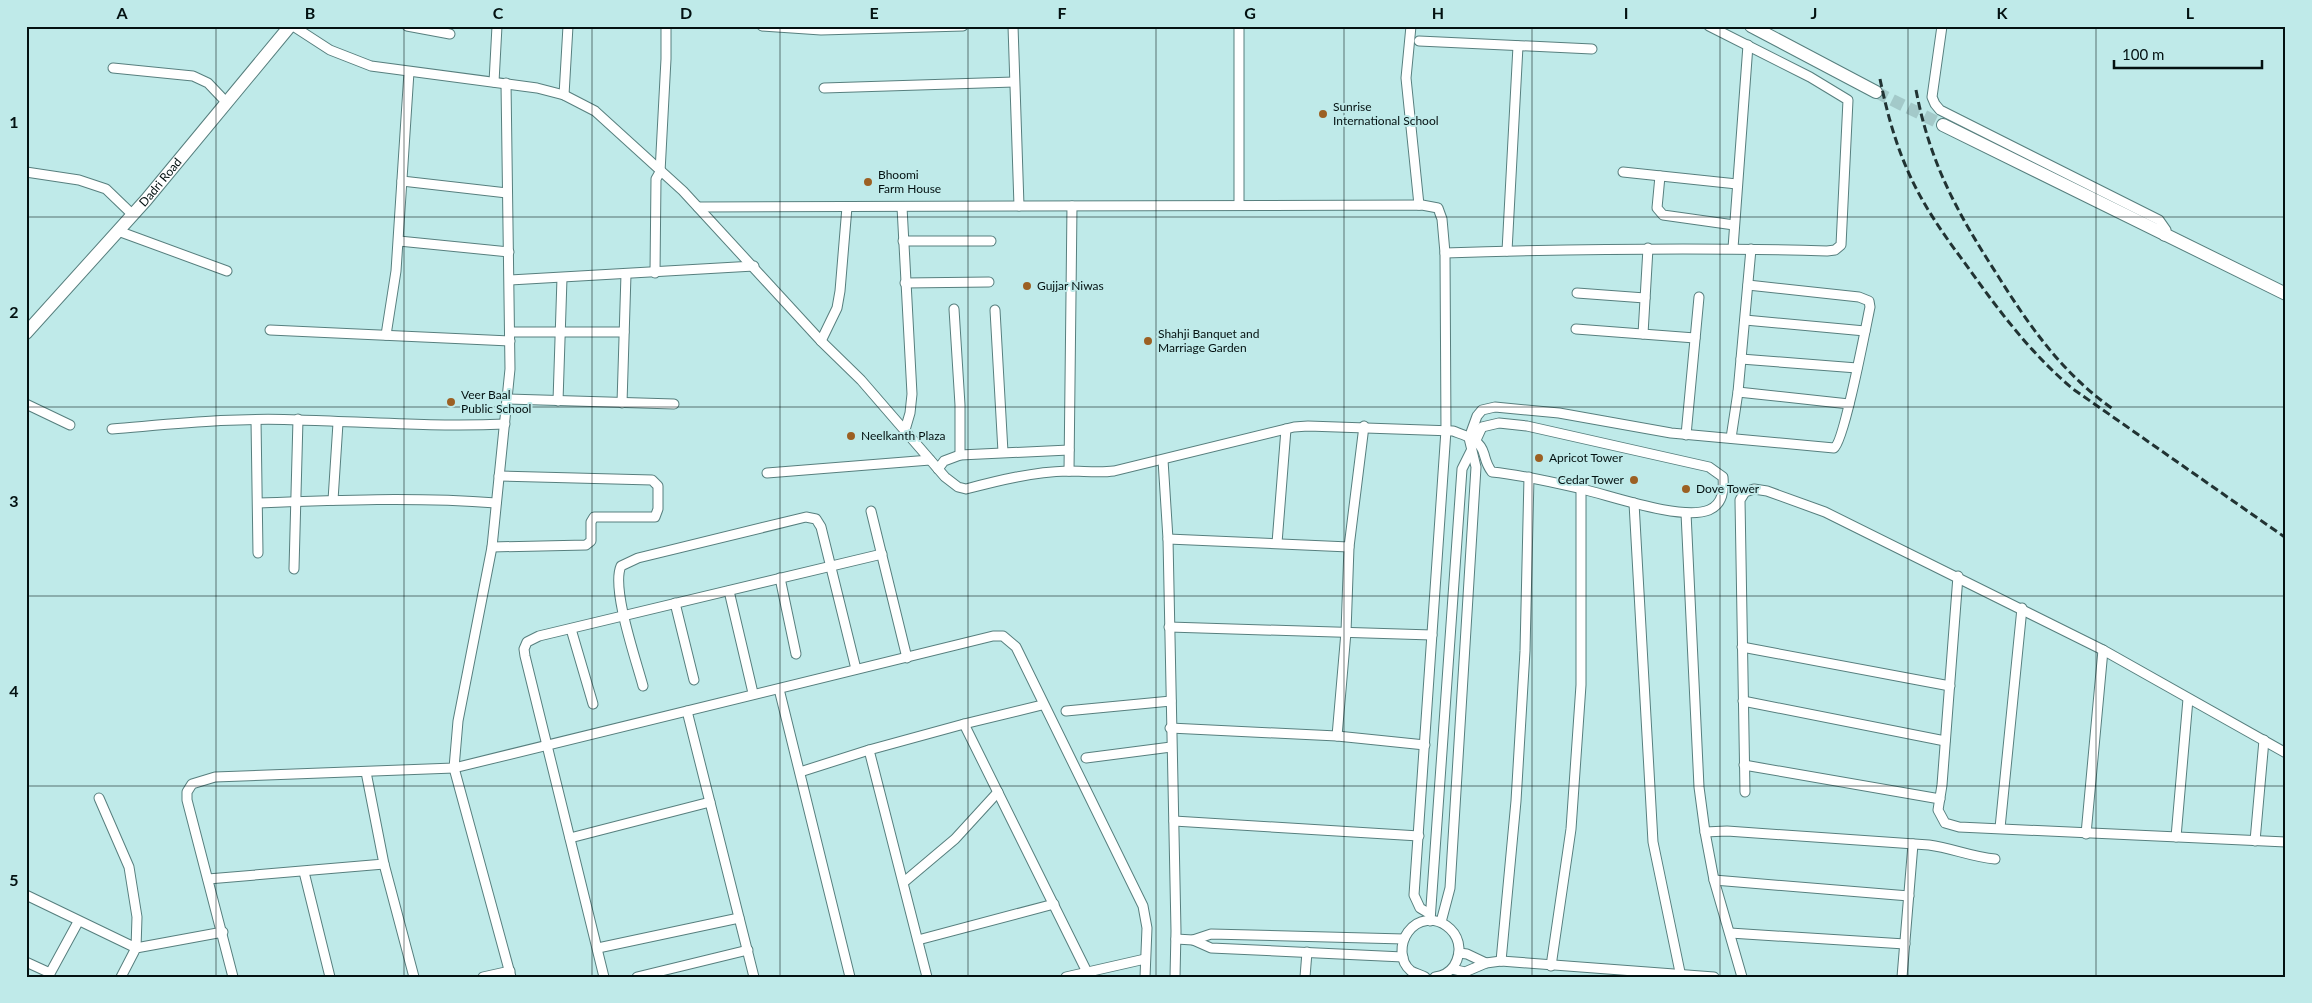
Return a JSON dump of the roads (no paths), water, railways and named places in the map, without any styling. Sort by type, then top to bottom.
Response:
[{"type":"street","points":[[292,26],[317,42],[352,60],[371,66],[506,83],[564,95],[595,111],[698,207],[821,341],[861,380],[953,484],[966,488],[1028,475],[1069,471],[1099,473],[1163,460],[1286,429],[1308,426],[1364,426],[1446,430],[1472,439],[1484,451],[1487,465],[1492,472],[1529,477],[1634,503],[1686,513],[1708,510],[1716,506],[1721,499],[1724,487],[1723,477],[1709,467],[1527,426],[1490,424],[1482,427],[1472,439]]},
{"type":"street","name":"Dadri Road","points":[[26,333],[133,215],[292,26]]},
{"type":"street","points":[[407,26],[450,34]]},
{"type":"street","points":[[494,82],[497,26]]},
{"type":"street","points":[[564,95],[568,26]]},
{"type":"street","points":[[655,273],[656,184],[660,172],[666,26]]},
{"type":"street","points":[[762,26],[822,30],[963,26]]},
{"type":"street","points":[[1013,26],[1019,206]]},
{"type":"street","points":[[1239,26],[1239,205]]},
{"type":"street","points":[[1411,26],[1406,78],[1419,205]]},
{"type":"street","points":[[1445,253],[1648,248],[1827,251],[1835,250],[1841,245],[1848,100],[1810,77],[1709,26]]},
{"type":"street","points":[[1751,26],[1876,92]]},
{"type":"street","points":[[1942,26],[1932,81],[1934,104],[1947,114],[2159,220],[2166,230],[2164,236]]},
{"type":"street","points":[[1419,41],[1592,49]]},
{"type":"street","points":[[1732,248],[1748,45]]},
{"type":"street","points":[[1507,251],[1518,46]]},
{"type":"street","points":[[113,68],[193,76],[208,83],[227,103]]},
{"type":"street","points":[[386,334],[393,296],[399,241],[409,72]]},
{"type":"street","points":[[824,88],[1014,82]]},
{"type":"street","points":[[483,977],[510,974],[454,768],[458,721],[492,547],[508,399],[511,332],[506,83]]},
{"type":"street","points":[[1943,125],[2164,236],[2286,294]]},
{"type":"street","points":[[26,172],[79,180],[106,189],[133,215]]},
{"type":"street","points":[[1623,172],[1737,184]]},
{"type":"street","points":[[1660,176],[1657,208],[1663,215],[1734,225]]},
{"type":"street","points":[[402,181],[507,193]]},
{"type":"street","points":[[698,207],[1419,205],[1438,208],[1441,213],[1445,253],[1446,430],[1414,895],[1420,908],[1430,917],[1450,928],[1460,944],[1459,953],[1452,969],[1440,976]]},
{"type":"street","points":[[1069,471],[1072,206]]},
{"type":"street","points":[[821,341],[836,308],[840,291],[847,207]]},
{"type":"street","points":[[902,207],[912,394],[905,430]]},
{"type":"street","points":[[118,231],[227,271]]},
{"type":"street","points":[[399,241],[509,252]]},
{"type":"street","points":[[903,241],[991,241]]},
{"type":"street","points":[[1643,334],[1648,248]]},
{"type":"street","points":[[1731,438],[1738,392],[1751,249]]},
{"type":"street","points":[[510,280],[754,266]]},
{"type":"street","points":[[622,403],[626,274]]},
{"type":"street","points":[[558,401],[562,278]]},
{"type":"street","points":[[905,283],[989,282]]},
{"type":"street","points":[[1430,917],[1462,469],[1471,451],[1477,416],[1482,410],[1495,408],[1559,413],[1686,435],[1834,448],[1839,441],[1849,404],[1870,303],[1865,298],[1748,286]]},
{"type":"street","points":[[1577,293],[1645,298]]},
{"type":"street","points":[[1686,435],[1699,296]]},
{"type":"street","points":[[954,308],[960,405],[960,455]]},
{"type":"street","points":[[994,310],[1002,452]]},
{"type":"street","points":[[1745,320],[1865,331]]},
{"type":"street","points":[[1576,329],[1695,338]]},
{"type":"street","points":[[270,330],[386,334],[510,342]]},
{"type":"street","points":[[511,332],[624,332]]},
{"type":"street","points":[[1741,360],[1857,368]]},
{"type":"street","points":[[1738,392],[1849,404]]},
{"type":"street","points":[[508,399],[674,404]]},
{"type":"street","points":[[26,404],[70,425]]},
{"type":"street","points":[[112,429],[226,420],[505,424]]},
{"type":"street","points":[[256,420],[258,553]]},
{"type":"street","points":[[294,569],[298,420]]},
{"type":"street","points":[[333,500],[338,423]]},
{"type":"street","points":[[1337,736],[1346,632],[1349,547],[1364,426]]},
{"type":"street","points":[[1277,543],[1286,429]]},
{"type":"street","points":[[938,469],[944,461],[960,455],[1069,450]]},
{"type":"street","points":[[1441,922],[1446,907],[1450,878],[1476,467],[1471,451]]},
{"type":"street","points":[[766,473],[930,460]]},
{"type":"street","points":[[1163,460],[1168,539],[1170,728],[1176,939],[1175,977]]},
{"type":"street","points":[[492,547],[586,545],[591,541],[591,522],[594,517],[651,518],[655,517],[658,509],[658,486],[652,480],[499,476]]},
{"type":"street","points":[[1501,962],[1516,801],[1525,651],[1529,477]]},
{"type":"street","points":[[1551,966],[1571,829],[1581,685],[1581,489]]},
{"type":"street","points":[[1744,792],[1740,500],[1746,492],[1754,489],[1767,491],[1825,512],[1958,576],[2103,650],[2286,752]]},
{"type":"street","points":[[258,502],[333,500],[496,503]]},
{"type":"street","points":[[1634,503],[1653,842],[1680,976]]},
{"type":"street","points":[[871,511],[907,658]]},
{"type":"street","points":[[1686,513],[1699,787],[1714,880],[1742,977]]},
{"type":"street","points":[[642,686],[624,616],[618,572],[621,566],[638,558],[811,517],[816,519],[821,527],[856,669]]},
{"type":"street","points":[[1168,539],[1349,547]]},
{"type":"street","points":[[604,977],[524,650],[527,642],[532,638],[882,554]]},
{"type":"street","points":[[1958,576],[1938,810],[1945,823],[1959,827],[2286,842]]},
{"type":"street","points":[[780,578],[796,654]]},
{"type":"street","points":[[729,591],[752,693]]},
{"type":"street","points":[[676,603],[694,680]]},
{"type":"street","points":[[2000,828],[2022,608]]},
{"type":"street","points":[[1169,627],[1432,636]]},
{"type":"street","points":[[571,629],[593,704]]},
{"type":"street","points":[[233,977],[223,932],[187,800],[187,792],[192,784],[215,777],[454,768],[548,746],[752,693],[779,689],[993,636],[1003,636],[1016,647],[1042,705],[1143,906],[1147,928],[1145,977]]},
{"type":"street","points":[[1742,647],[1950,686]]},
{"type":"street","points":[[2086,834],[2103,650]]},
{"type":"street","points":[[779,689],[850,977]]},
{"type":"street","points":[[2176,837],[2188,698]]},
{"type":"street","points":[[1066,711],[1170,700]]},
{"type":"street","points":[[1743,701],[1945,741]]},
{"type":"street","points":[[800,772],[869,750],[1042,705]]},
{"type":"street","points":[[687,711],[754,977]]},
{"type":"street","points":[[964,724],[1087,972]]},
{"type":"street","points":[[1170,728],[1337,736],[1425,745]]},
{"type":"street","points":[[2255,841],[2264,740]]},
{"type":"street","points":[[1086,758],[1171,747]]},
{"type":"street","points":[[869,750],[928,977]]},
{"type":"street","points":[[1744,765],[1940,800]]},
{"type":"street","points":[[366,772],[384,864],[414,977]]},
{"type":"street","points":[[904,882],[955,839],[998,792]]},
{"type":"street","points":[[100,798],[129,867],[137,917],[136,948],[121,977]]},
{"type":"street","points":[[570,838],[710,802]]},
{"type":"street","points":[[1174,820],[1419,836]]},
{"type":"street","points":[[1705,832],[1727,830],[1913,844],[1949,848],[1974,858],[1995,859]]},
{"type":"street","points":[[1902,977],[1913,844]]},
{"type":"street","points":[[208,879],[384,864]]},
{"type":"street","points":[[304,872],[330,977]]},
{"type":"street","points":[[1714,880],[1909,896]]},
{"type":"street","points":[[26,895],[78,922],[136,948],[223,932]]},
{"type":"street","points":[[918,940],[1054,904]]},
{"type":"street","points":[[1425,977],[1411,970],[1403,957],[1402,951],[1404,940],[1410,930],[1430,917]]},
{"type":"street","points":[[598,948],[739,918]]},
{"type":"street","points":[[26,962],[49,975],[78,922]]},
{"type":"street","points":[[1730,933],[1905,944]]},
{"type":"street","points":[[1193,940],[1211,934],[1404,940]]},
{"type":"street","points":[[1176,939],[1193,940],[1211,948],[1403,957]]},
{"type":"street","points":[[637,977],[748,950]]},
{"type":"street","points":[[1305,977],[1307,952]]},
{"type":"street","points":[[1459,953],[1467,954],[1486,962],[1714,977]]},
{"type":"street","points":[[1066,977],[1145,959]]},
{"type":"street","points":[[1452,969],[1465,972],[1486,962]]},
{"type":"tunnel","points":[[1876,92],[1943,125]]},
{"type":"railway","points":[[1880,79],[1896,142],[1922,200],[1976,279],[2028,345],[2073,389],[2286,538]]},
{"type":"railway","points":[[1916,90],[1929,142],[1947,187],[1970,231],[2035,331],[2078,381],[2113,409]]},
{"type":"place","name":"Sunrise International School","points":[[1323,114]]},
{"type":"place","name":"Bhoomi Farm House","points":[[868,182]]},
{"type":"place","name":"Gujjar Niwas","points":[[1027,286]]},
{"type":"place","name":"Shahji Banquet and Marriage Garden","points":[[1148,341]]},
{"type":"place","name":"Veer Baal Public School","points":[[451,402]]},
{"type":"place","name":"Neelkanth Plaza","points":[[851,436]]},
{"type":"place","name":"Apricot Tower","points":[[1539,458]]},
{"type":"place","name":"Cedar Tower","points":[[1634,480]]},
{"type":"place","name":"Dove Tower","points":[[1686,489]]}]
